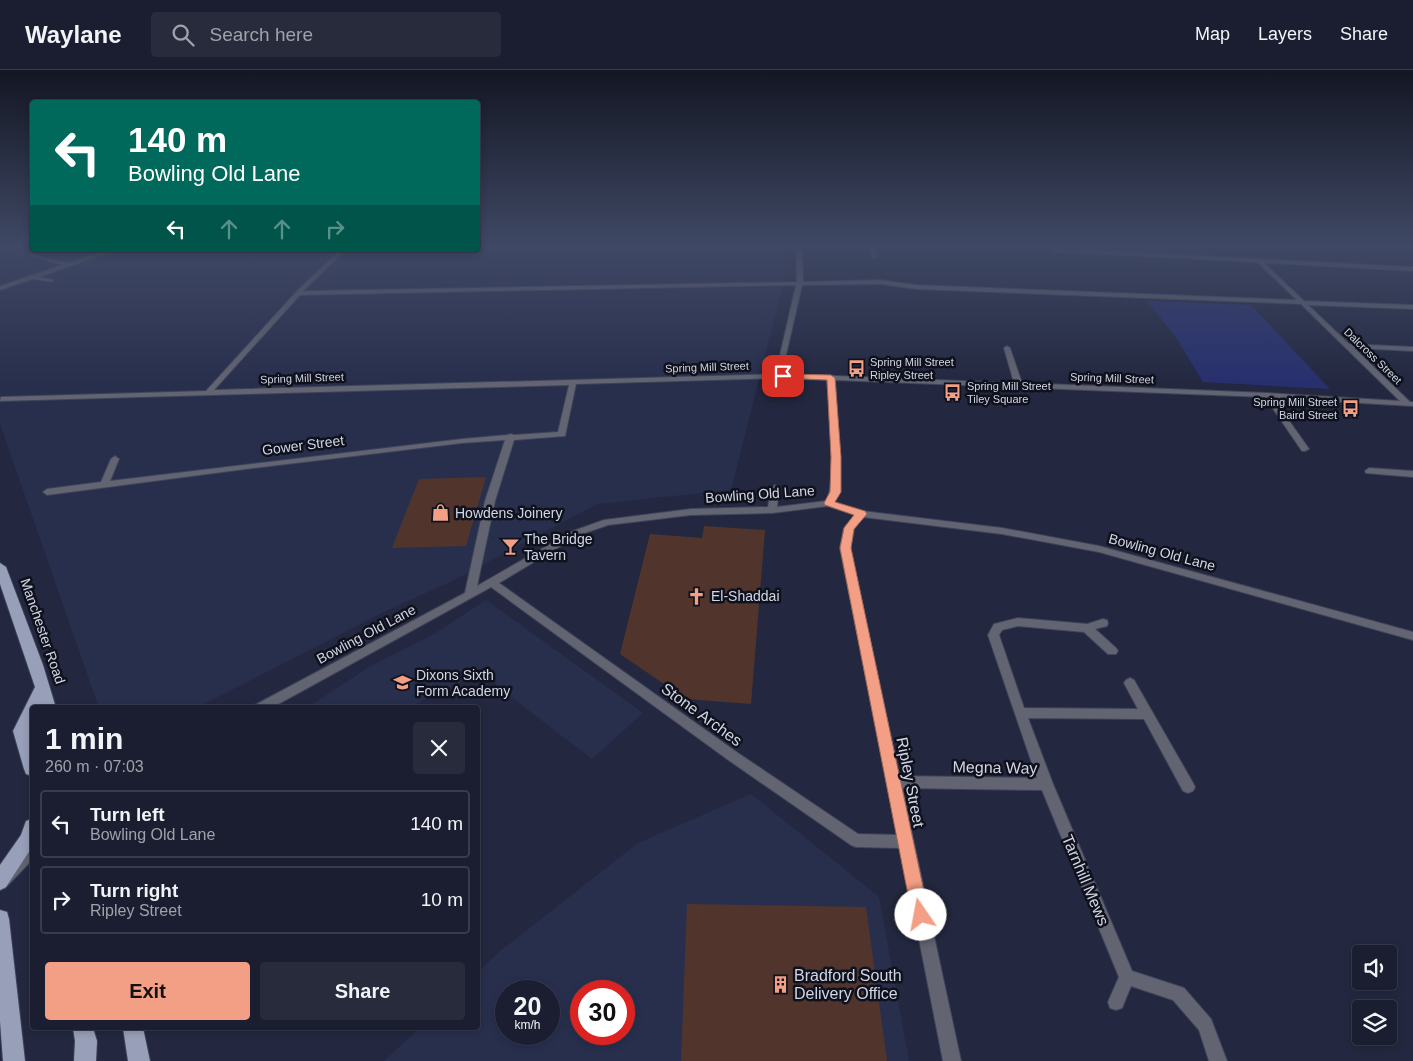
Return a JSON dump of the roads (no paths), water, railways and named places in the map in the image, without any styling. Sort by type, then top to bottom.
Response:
[{"type":"main road","name":"Manchester Road","points":[[0,567],[36,665],[47,705]]},
{"type":"main road","points":[[34,705],[42,689]]},
{"type":"main road","points":[[30,713],[21,731],[30,762]]},
{"type":"main road","points":[[0,882],[28,839],[30,832]]},
{"type":"main road","points":[[0,919],[4,984],[14,1061]]},
{"type":"main road","points":[[83,1030],[86,1042],[85,1061]]},
{"type":"main road","points":[[133,1030],[139,1061]]},
{"type":"street","points":[[210,392],[298,292],[396,290]]},
{"type":"street","points":[[783,376],[783,354],[798,290]]},
{"type":"street","points":[[1000,290],[1413,307]]},
{"type":"street","name":"Dalcross Street","points":[[1290,290],[1410,404]]},
{"type":"street","points":[[1348,346],[1413,349]]},
{"type":"street","points":[[1006,348],[1019,386]]},
{"type":"street","name":"Spring Mill Street","points":[[0,399],[783,376],[1267,395],[1410,404]]},
{"type":"street","points":[[829,503],[836,492],[831,378]]},
{"type":"street","name":"Gower Street","points":[[47,492],[105,483],[511,436],[562,434],[573,382]]},
{"type":"street","points":[[1267,395],[1305,449]]},
{"type":"street","points":[[470,595],[490,501],[511,436]]},
{"type":"street","points":[[105,483],[115,459]]},
{"type":"street","points":[[1369,472],[1413,474]]},
{"type":"street","points":[[772,510],[775,488]]},
{"type":"street","name":"Bowling Old Lane","points":[[265,705],[470,595],[576,532],[607,522],[692,512],[772,510],[829,503],[861,514],[1002,531],[1099,549],[1413,636]]},
{"type":"street","name":"Ripley Street","points":[[861,514],[849,528],[845,548],[952,1061]]},
{"type":"street","name":"Stone Arches","points":[[491,582],[731,755],[856,840],[905,842]]},
{"type":"street","name":"Megna Way","points":[[894,782],[1046,784],[993,635],[998,627],[1018,622],[1087,628]]},
{"type":"street","points":[[1087,628],[1103,623]]},
{"type":"street","points":[[1087,628],[1112,651]]},
{"type":"street","points":[[1130,684],[1188,787]]},
{"type":"street","points":[[1020,713],[1146,714]]},
{"type":"street","name":"Tarnhill Mews","points":[[1046,784],[1127,977]]},
{"type":"street","points":[[0,882],[30,853]]},
{"type":"street","points":[[1116,1002],[1127,977],[1178,994],[1205,1025],[1218,1061]]},
{"type":"place","name":"Spring Mill Street Ripley Street","points":[[856,368]]},
{"type":"place","name":"Spring Mill Street Tiley Square","points":[[953,392]]},
{"type":"place","name":"Spring Mill Street Baird Street","points":[[1351,408]]},
{"type":"place","name":"Howdens Joinery","points":[[441,513]]},
{"type":"place","name":"The Bridge Tavern","points":[[510,547]]},
{"type":"place","name":"El-Shaddai","points":[[697,596]]},
{"type":"place","name":"Dixons Sixth Form Academy","points":[[402,683]]},
{"type":"place","name":"Bradford South Delivery Office","points":[[780,984]]}]
